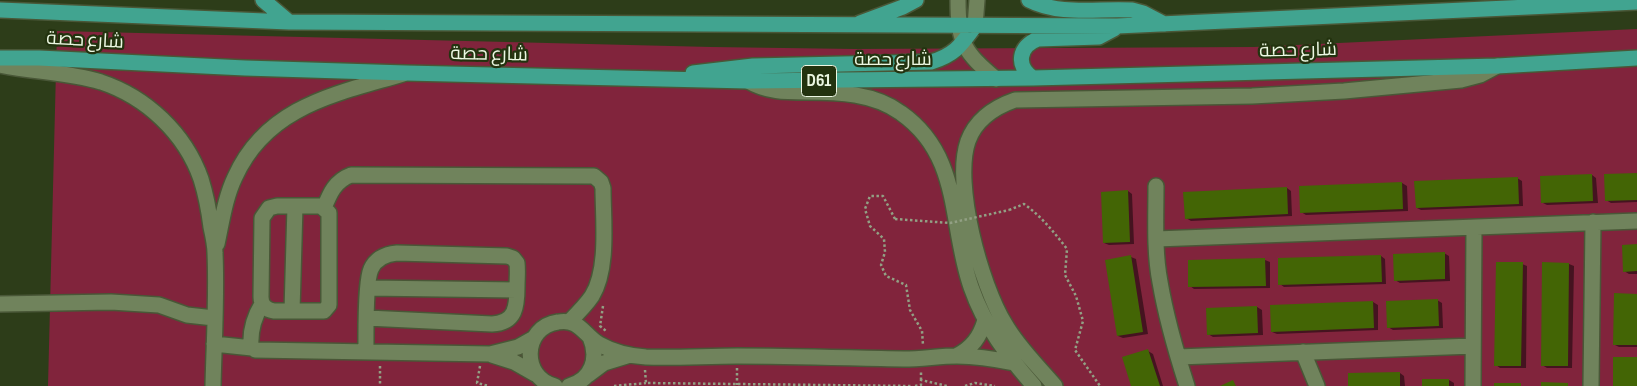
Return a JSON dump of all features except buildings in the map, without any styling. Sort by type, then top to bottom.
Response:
[{"type":"main road","points":[[263,0],[289,22]]},
{"type":"main road","points":[[852,26],[903,7],[916,0]]},
{"type":"main road","points":[[1029,0],[1040,6],[1056,10],[1132,10],[1144,13],[1165,24]]},
{"type":"main road","name":"شارع حصة","points":[[0,10],[289,22],[1117,26],[1456,5],[1637,2]]},
{"type":"main road","points":[[668,79],[731,67],[931,62],[946,57],[963,43],[975,26]]},
{"type":"main road","points":[[1033,78],[1024,70],[1021,57],[1024,49],[1030,42],[1038,39],[1099,37],[1117,26]]},
{"type":"main road","name":"شارع حصة","points":[[0,58],[39,58],[235,68],[748,81],[996,79],[1497,66],[1637,58]]},
{"type":"street","points":[[958,0],[958,26],[963,43],[973,59],[996,79]]},
{"type":"street","points":[[975,26],[977,0]]},
{"type":"street","points":[[0,65],[95,80],[135,98],[152,109],[180,139],[200,178],[207,203],[215,252],[214,386]]},
{"type":"street","points":[[1055,386],[1004,323],[986,283],[972,233],[965,190],[968,141],[979,122],[996,108],[1016,100],[1252,96],[1364,89],[1461,80],[1480,76],[1497,66]]},
{"type":"street","points":[[215,252],[227,197],[235,177],[258,141],[274,126],[291,113],[310,103],[406,73]]},
{"type":"street","points":[[748,81],[771,91],[839,93],[875,100],[900,111],[920,128],[936,149],[946,171],[966,271],[985,320],[1014,363],[1034,386]]},
{"type":"street","points":[[324,208],[338,181],[351,175],[594,176],[601,182],[603,188],[603,251],[598,298],[588,334],[595,352],[591,368],[579,382]]},
{"type":"street","points":[[1156,186],[1156,239],[1159,280],[1187,386]]},
{"type":"street","points":[[252,348],[253,324],[262,304],[262,218],[270,208],[277,206],[324,208],[331,217],[329,305],[321,312],[269,310],[262,304]]},
{"type":"street","points":[[292,311],[295,206]]},
{"type":"street","points":[[1156,239],[1474,228],[1637,220]]},
{"type":"street","points":[[1591,386],[1593,222]]},
{"type":"street","points":[[1473,386],[1474,228]]},
{"type":"street","points":[[367,318],[498,324],[506,320],[513,313],[517,303],[518,266],[510,256],[396,253],[384,256],[374,264],[369,276],[367,318],[373,352]]},
{"type":"street","points":[[368,288],[517,290]]},
{"type":"street","points":[[569,322],[598,298]]},
{"type":"street","points":[[0,304],[112,302],[159,305],[187,315],[214,318]]},
{"type":"street","points":[[956,356],[975,342],[985,320]]},
{"type":"street","points":[[539,379],[530,360],[529,352],[534,338],[538,332],[549,324],[562,321],[578,325],[605,347],[630,355],[645,357],[737,356],[922,359],[956,356],[1014,363]]},
{"type":"street","points":[[214,344],[257,350],[486,354],[518,347],[534,338]]},
{"type":"street","points":[[1178,357],[1473,346]]},
{"type":"street","points":[[1303,352],[1317,386]]},
{"type":"street","points":[[486,354],[514,362],[539,379],[555,386]]},
{"type":"street","points":[[579,382],[604,363],[630,355]]},
{"type":"path","points":[[614,386],[646,383],[921,385],[922,331],[910,310],[906,285],[886,276],[881,265],[885,252],[884,239],[870,226],[865,209],[870,196],[884,196],[895,219],[950,223],[1009,210],[1024,204],[1034,212],[1067,249],[1065,275],[1076,296],[1083,322],[1076,350],[1100,386]]},
{"type":"path","points":[[598,298],[600,326],[612,336]]},
{"type":"path","points":[[373,352],[380,386]]},
{"type":"path","points":[[486,354],[477,383],[489,386]]},
{"type":"path","points":[[645,357],[646,383]]},
{"type":"path","points":[[921,380],[947,386]]},
{"type":"path","points":[[965,386],[975,384],[995,386]]},
{"type":"shaded area","points":[[1637,29],[1637,386],[48,386],[57,31],[855,49],[1254,47]]}]
